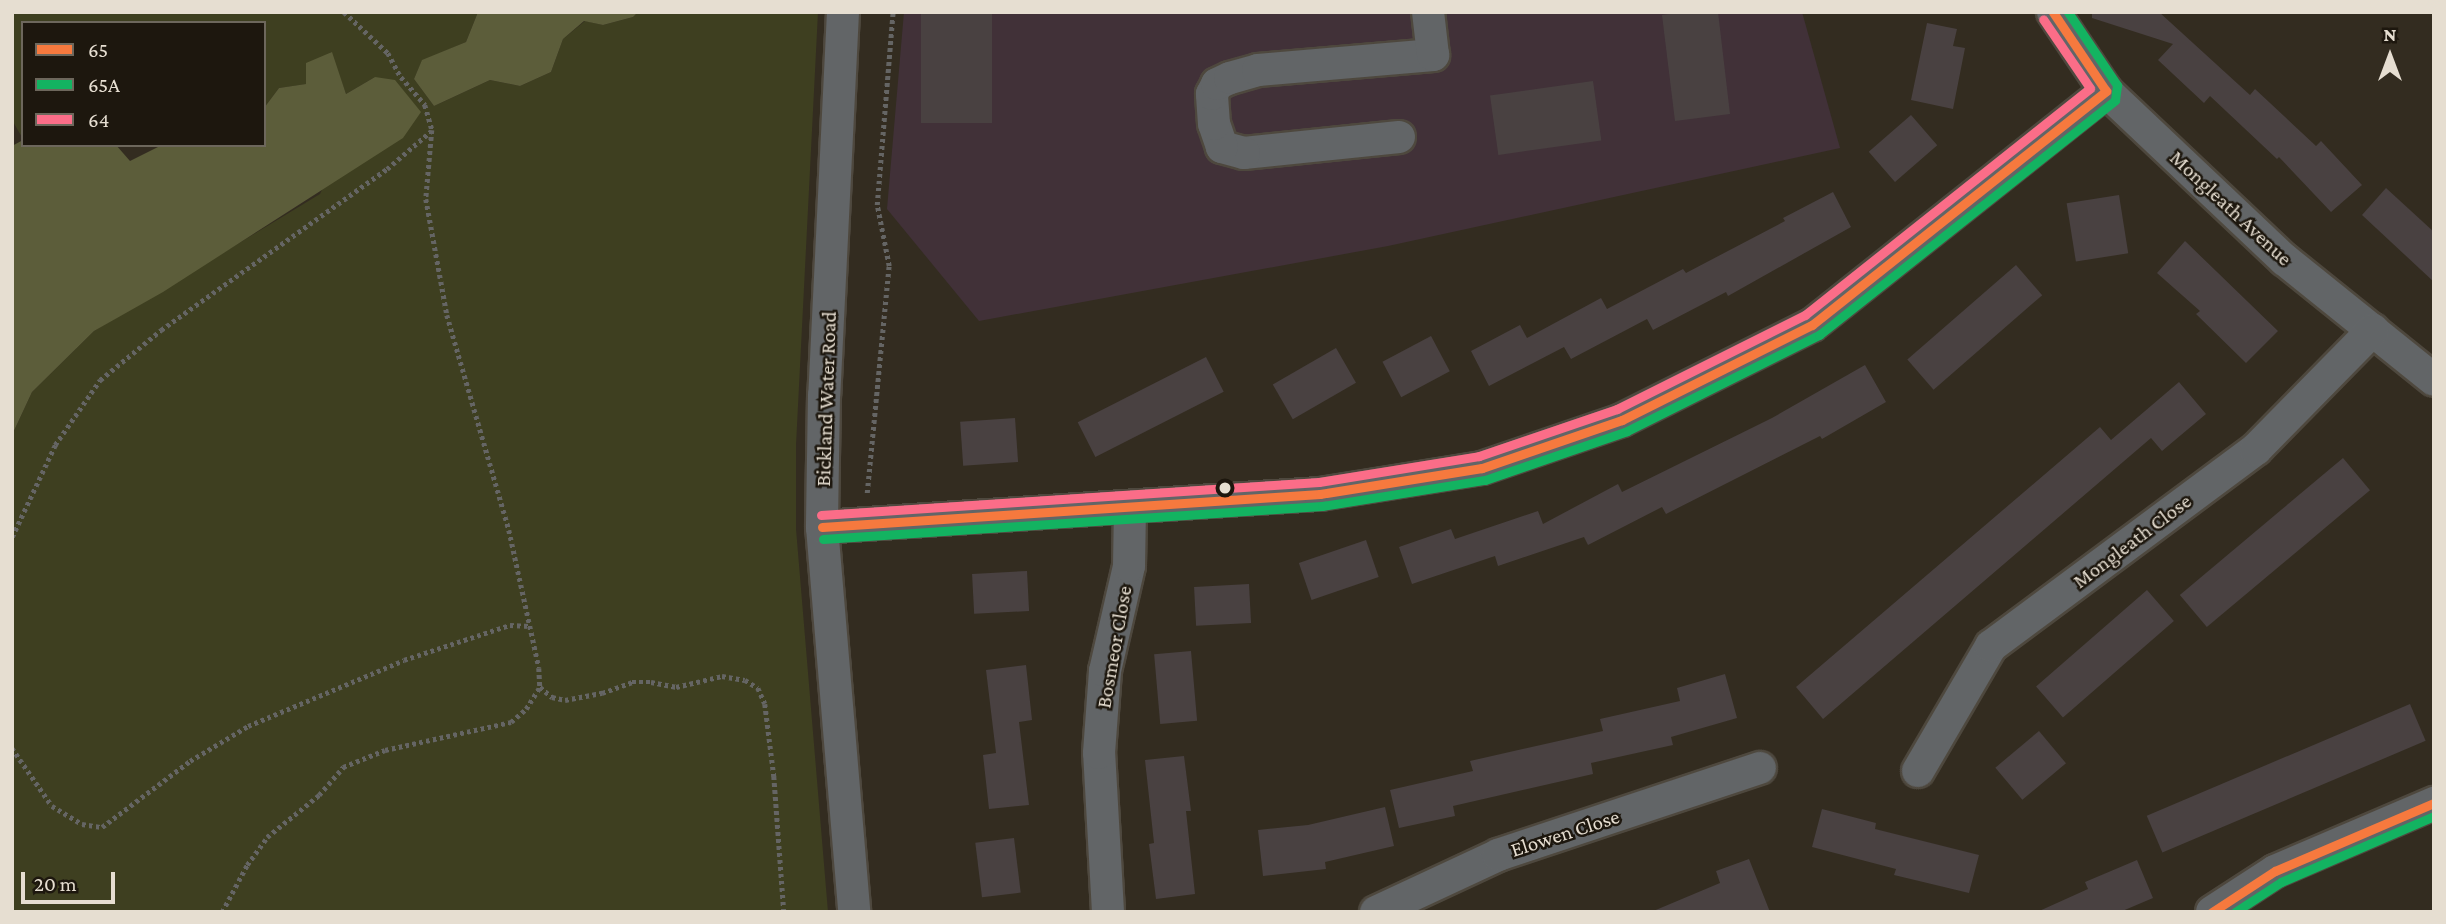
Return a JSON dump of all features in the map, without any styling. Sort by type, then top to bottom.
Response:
[{"type":"street","name":"Bickland Water Road","points":[[843,12],[825,381],[822,527],[854,912]]},
{"type":"street","points":[[1399,137],[1244,153],[1222,147],[1214,124],[1212,94],[1217,85],[1230,78],[1258,70],[1433,55],[1428,12]]},
{"type":"street","name":"Mongleath Avenue","points":[[2053,12],[2106,91],[2285,260],[2434,380]]},
{"type":"street","points":[[822,527],[1320,494],[1482,468],[1622,420],[1812,325],[2106,91]]},
{"type":"street","name":"Mongleath Close","points":[[1917,771],[1991,646],[2256,449],[2373,330]]},
{"type":"street","name":"Bosmeor Close","points":[[1108,912],[1099,753],[1105,671],[1129,566],[1130,508]]},
{"type":"street","name":"Elowen Close","points":[[1376,912],[1498,855],[1760,768]]},
{"type":"street","points":[[2212,912],[2275,871],[2434,803]]},
{"type":"path","points":[[222,912],[247,864],[267,837],[319,795],[343,766],[385,750],[511,722],[526,709],[540,687],[539,668],[509,530],[447,315],[426,199],[432,130],[425,106],[401,77],[388,52],[344,12]]},
{"type":"path","points":[[864,525],[889,266],[877,205],[893,12]]},
{"type":"path","points":[[12,537],[55,445],[100,380],[161,330],[387,169],[432,130]]},
{"type":"path","points":[[12,748],[52,806],[82,824],[103,827],[190,761],[248,726],[404,660],[510,625],[530,626]]},
{"type":"path","points":[[540,687],[552,697],[565,700],[602,693],[632,682],[651,682],[676,687],[722,676],[744,680],[758,688],[765,704],[768,728],[784,912]]},
{"type":"shaded area","points":[[904,12],[1802,12],[1840,148],[1388,246],[979,321],[887,209]]},
{"type":"green space","points":[[12,12],[478,12],[466,42],[422,61],[414,79],[434,106],[490,80],[520,86],[551,72],[563,39],[585,21],[603,25],[633,17],[638,12],[818,12],[796,445],[796,529],[828,912],[12,912],[12,435],[32,392],[94,331],[320,194],[375,77],[346,94],[331,52],[307,84],[279,88],[266,105],[266,21],[21,21],[21,136],[12,120]]},
{"type":"green space","points":[[478,12],[638,12],[633,17],[603,25],[584,21],[563,39],[551,72],[520,86],[490,80],[434,106],[414,79],[422,60],[466,42]]},
{"type":"green space","points":[[332,52],[346,94],[375,77],[395,80],[421,112],[403,138],[163,292],[94,331],[32,392],[12,435],[12,146],[21,141],[21,147],[118,147],[130,161],[158,147],[266,147],[266,105],[279,88],[306,84],[306,63]]},
{"type":"building","points":[[921,12],[992,12],[992,123],[921,123]]},
{"type":"building","points":[[1718,12],[1730,114],[1675,121],[1662,15]]},
{"type":"building","points":[[2092,12],[2159,12],[2250,95],[2255,89],[2316,146],[2321,141],[2362,185],[2331,212],[2279,157],[2277,159],[2210,96],[2204,103],[2158,60],[2173,44],[2092,18]]},
{"type":"building","points":[[1927,23],[1957,29],[1953,46],[1965,48],[1953,109],[1911,100]]},
{"type":"building","points":[[1593,81],[1601,140],[1498,155],[1490,95]]},
{"type":"building","points":[[1911,115],[1937,145],[1895,182],[1869,152]]},
{"type":"building","points":[[2386,188],[2434,232],[2434,282],[2362,215]]},
{"type":"building","points":[[1833,192],[1851,227],[1728,296],[1726,292],[1653,330],[1647,319],[1571,359],[1564,347],[1489,386],[1471,351],[1520,325],[1527,338],[1601,298],[1607,309],[1683,269],[1686,273],[1785,221],[1783,218]]},
{"type":"building","points":[[2119,195],[2128,253],[2076,262],[2067,203]]},
{"type":"building","points":[[2185,241],[2278,331],[2246,363],[2196,314],[2200,311],[2157,273]]},
{"type":"building","points":[[2016,265],[2042,295],[1934,390],[1907,359]]},
{"type":"building","points":[[1431,336],[1450,371],[1401,397],[1382,362]]},
{"type":"building","points":[[1336,348],[1356,383],[1293,419],[1273,384]]},
{"type":"building","points":[[1206,357],[1224,392],[1095,457],[1078,422]]},
{"type":"building","points":[[1865,365],[1886,402],[1822,439],[1820,436],[1666,514],[1662,507],[1588,545],[1584,537],[1498,566],[1495,556],[1412,584],[1399,547],[1451,529],[1455,539],[1538,511],[1543,524],[1618,484],[1622,492],[1772,418]]},
{"type":"building","points":[[2179,382],[2206,414],[2162,451],[2151,438],[1823,719],[1796,687],[2100,427],[2111,440]]},
{"type":"building","points":[[1015,418],[1018,462],[963,466],[960,422]]},
{"type":"building","points":[[2343,458],[2370,490],[2207,627],[2180,595]]},
{"type":"building","points":[[1366,540],[1379,577],[1312,600],[1299,563]]},
{"type":"building","points":[[1027,571],[1029,611],[974,614],[972,574]]},
{"type":"building","points":[[1249,584],[1251,623],[1196,626],[1194,587]]},
{"type":"building","points":[[2147,590],[2174,621],[2063,717],[2036,686]]},
{"type":"building","points":[[1191,651],[1197,721],[1160,724],[1154,654]]},
{"type":"building","points":[[1026,665],[1032,720],[1019,722],[1029,805],[989,809],[983,755],[996,753],[986,670]]},
{"type":"building","points":[[1725,674],[1737,718],[1671,737],[1673,745],[1591,763],[1593,774],[1453,806],[1455,816],[1399,828],[1390,790],[1473,771],[1470,761],[1603,731],[1600,719],[1680,701],[1677,688]]},
{"type":"building","points":[[2410,704],[2426,741],[2162,853],[2147,816]]},
{"type":"building","points":[[2039,731],[2066,763],[2022,800],[1995,768]]},
{"type":"building","points":[[1184,756],[1191,811],[1186,811],[1195,894],[1156,899],[1149,844],[1154,843],[1145,760]]},
{"type":"building","points":[[1385,807],[1394,846],[1325,862],[1326,869],[1263,876],[1258,830],[1308,825]]},
{"type":"building","points":[[1822,809],[1876,823],[1875,829],[1979,855],[1969,893],[1894,875],[1896,869],[1812,847]]},
{"type":"building","points":[[1014,838],[1021,893],[982,897],[975,843]]},
{"type":"building","points":[[1749,859],[1770,912],[1651,912],[1720,883],[1716,871]]},
{"type":"building","points":[[2137,860],[2153,898],[2120,912],[2037,912],[2088,889],[2085,882]]},
{"type":"transit line","name":"65","points":[[822,527],[1320,494],[1482,468],[1622,420],[1812,325],[2106,91],[2053,12]]},
{"type":"transit line","name":"65A","points":[[823,539],[1322,506],[1485,480],[1627,431],[1819,335],[2115,100],[2117,85],[2068,12]]},
{"type":"transit line","name":"64","points":[[821,515],[1319,482],[1479,456],[1617,409],[1805,315],[2090,88],[2043,19]]},
{"type":"transit line","name":"65","points":[[2212,912],[2275,871],[2434,803]]},
{"type":"transit line","name":"65A","points":[[2235,912],[2281,882],[2434,816]]}]
